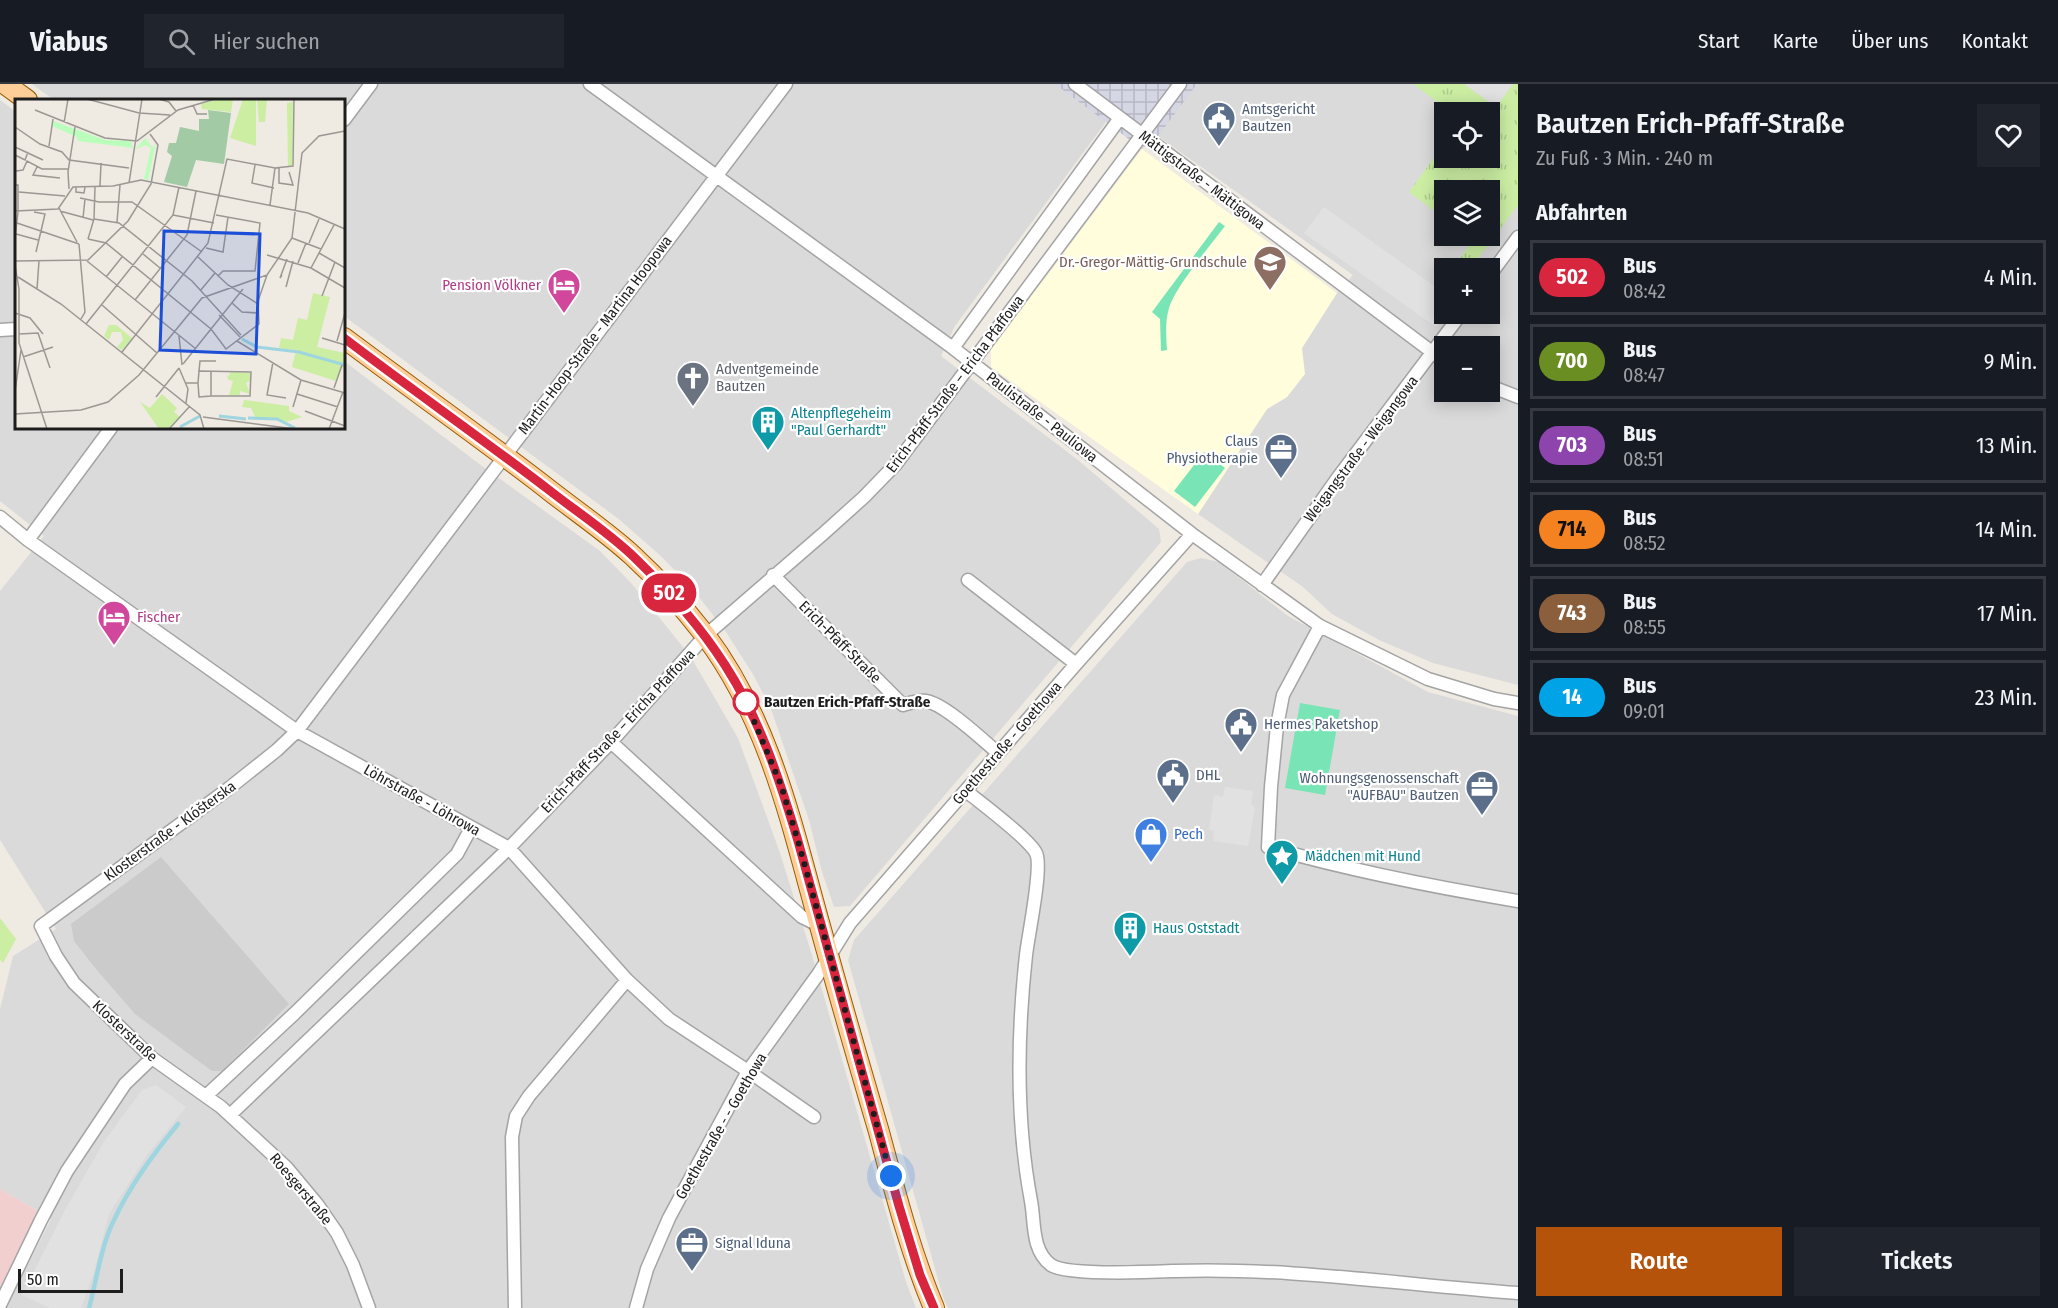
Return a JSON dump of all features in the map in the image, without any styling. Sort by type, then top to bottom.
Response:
[{"type":"main road","points":[[5,84],[26,99]]},
{"type":"main road","points":[[345,339],[504,455],[633,556],[679,604],[705,636],[747,704],[781,785],[899,1206],[920,1275],[934,1308]]},
{"type":"street","points":[[345,119],[371,84]]},
{"type":"street","name":"Paulistraße - Pauliowa","points":[[590,84],[717,174],[972,362],[1192,534],[1320,626],[1428,680],[1494,699],[1518,703]]},
{"type":"street","name":"Martin-Hoop-Straße - Martina Hoopowa","points":[[297,731],[786,84]]},
{"type":"street","name":"Mättigstraße - Mättigowa","points":[[1076,84],[1432,353]]},
{"type":"street","name":"Erich-Pfaff-Straße – Ericha Pfaffowa","points":[[230,1115],[509,848],[611,742],[705,636],[840,519],[896,464],[1180,84]]},
{"type":"street","name":"Erich-Pfaff-Straße – Ericha Pfaffowa","points":[[953,348],[1119,118]]},
{"type":"street","points":[[1500,261],[1518,237]]},
{"type":"street","name":"Weigangstraße - Weigangowa","points":[[1262,585],[1339,476],[1454,324]]},
{"type":"street","points":[[0,330],[15,329]]},
{"type":"street","points":[[1500,390],[1518,397]]},
{"type":"street","points":[[28,540],[110,429]]},
{"type":"street","name":"Löhrstraße - Löhrowa","points":[[0,517],[28,540],[297,731],[509,848],[627,980],[669,1019],[814,1118]]},
{"type":"street","name":"Goethestraße - Goethowa","points":[[829,957],[850,923],[1192,534]]},
{"type":"street","name":"Erich-Pfaff-Straße","points":[[773,575],[903,705],[924,700],[935,703],[998,753]]},
{"type":"street","points":[[968,580],[1076,664]]},
{"type":"street","points":[[1320,626],[1283,695],[1276,726],[1270,787],[1268,847],[1353,870],[1518,901]]},
{"type":"street","name":"Klosterstraße - Klóšterska","points":[[41,926],[228,789],[297,731]]},
{"type":"street","points":[[611,742],[802,917],[820,926]]},
{"type":"street","points":[[966,791],[1024,840],[1037,854],[1038,879],[1029,927],[1019,1020],[1020,1112],[1036,1243],[1051,1264],[1059,1268],[1082,1271],[1217,1270],[1518,1293]]},
{"type":"street","points":[[207,1095],[457,855],[471,828]]},
{"type":"street","name":"Klosterstraße","points":[[41,926],[56,956],[74,983],[152,1058],[207,1095],[230,1115]]},
{"type":"street","name":"Goethestraße - - Goethowa","points":[[636,1308],[647,1269],[669,1218],[748,1071],[829,957]]},
{"type":"street","points":[[515,1308],[512,1137],[516,1116],[529,1096],[627,980]]},
{"type":"street","points":[[0,1305],[67,1171],[125,1084],[152,1058]]},
{"type":"street","name":"Roesgerstraße","points":[[230,1115],[287,1168],[317,1204],[337,1233],[353,1265],[369,1308]]},
{"type":"shaded area","points":[[32,84],[1518,84],[1518,685],[1433,663],[1379,640],[1332,614],[1303,587],[1198,514],[1267,409],[1287,397],[1302,348],[1337,293],[1353,275],[1117,107],[955,326],[941,356],[1078,460],[1159,529],[1161,542],[850,906],[834,907],[822,872],[809,820],[771,709],[754,676],[726,632],[696,593],[663,558],[620,520],[345,317],[345,99],[53,99]]},
{"type":"shaded area","points":[[1055,84],[1197,84],[1159,135],[1142,149]]},
{"type":"shaded area","points":[[1464,84],[1513,84],[1500,102],[1489,102]]},
{"type":"shaded area","points":[[0,100],[15,111],[15,429],[345,429],[345,362],[478,463],[600,551],[632,584],[692,659],[738,738],[779,850],[812,955],[906,1282],[916,1308],[6,1308],[51,1219],[0,1189],[0,1009],[13,956],[56,929],[0,840],[0,591],[44,536],[0,501]]},
{"type":"shaded area","points":[[1142,149],[1337,293],[1302,348],[1305,374],[1287,397],[1267,409],[1198,514],[991,367],[991,350]]},
{"type":"shaded area","points":[[1324,207],[1434,286],[1434,324],[1438,324],[1436,327],[1304,233]]},
{"type":"shaded area","points":[[1201,558],[1219,562],[1288,616],[1428,692],[1518,716],[1518,1308],[948,1308],[943,1297],[848,960],[854,940],[1187,562]]},
{"type":"shaded area","points":[[1225,787],[1253,791],[1251,804],[1255,808],[1248,846],[1213,841],[1214,831],[1209,830],[1214,795],[1223,797]]},
{"type":"shaded area","points":[[161,857],[289,1004],[222,1071],[212,1071],[135,1014],[74,941],[71,924]]},
{"type":"shaded area","points":[[156,1085],[186,1107],[147,1155],[109,1214],[94,1272],[81,1308],[50,1308],[22,1295],[65,1210],[105,1140],[142,1090]]},
{"type":"shaded area","points":[[0,1189],[41,1213],[0,1299]]},
{"type":"green space","points":[[1413,84],[1464,84],[1489,102],[1437,102]]},
{"type":"green space","points":[[1513,84],[1518,84],[1518,205],[1500,229],[1500,180],[1434,180],[1434,211],[1409,192],[1434,158],[1434,168],[1500,168],[1500,102]]},
{"type":"green space","points":[[1219,222],[1225,226],[1194,266],[1173,299],[1167,318],[1167,350],[1161,351],[1160,319],[1152,312]]},
{"type":"green space","points":[[1469,246],[1487,246],[1478,258],[1461,258]]},
{"type":"green space","points":[[1204,452],[1225,468],[1195,507],[1174,491]]},
{"type":"green space","points":[[1300,703],[1340,710],[1325,795],[1285,788]]},
{"type":"green space","points":[[0,918],[16,939],[3,963],[0,960]]},
{"type":"waterway","points":[[89,1308],[110,1228],[128,1193],[178,1124]]},
{"type":"bus line","name":"502","points":[[345,339],[504,455],[633,556],[679,604],[726,667],[747,704],[781,785],[899,1206],[920,1275],[934,1308]]},
{"type":"place","name":"Amtsgericht Bautzen","points":[[1219,147]]},
{"type":"place","name":"Dr.-Gregor-Mättig-Grundschule","points":[[1270,291]]},
{"type":"place","name":"Pension Völkner","points":[[564,314]]},
{"type":"place","name":"Adventgemeinde Bautzen","points":[[693,407]]},
{"type":"place","name":"Altenpflegeheim \"Paul Gerhardt\"","points":[[768,451]]},
{"type":"place","name":"Claus Physiotherapie","points":[[1281,479]]},
{"type":"place","name":"Fischer","points":[[114,646]]},
{"type":"place","name":"Bautzen Erich-Pfaff-Straße","points":[[746,702]]},
{"type":"place","name":"Hermes Paketshop","points":[[1241,753]]},
{"type":"place","name":"DHL","points":[[1173,804]]},
{"type":"place","name":"Wohnungsgenossenschaft \"AUFBAU\" Bautzen","points":[[1482,816]]},
{"type":"place","name":"Pech","points":[[1151,863]]},
{"type":"place","name":"Mädchen mit Hund","points":[[1282,885]]},
{"type":"place","name":"Haus Oststadt","points":[[1130,957]]},
{"type":"place","name":"Signal Iduna","points":[[692,1272]]},
{"type":"route","points":[[746,702],[781,785],[891,1176]]}]
